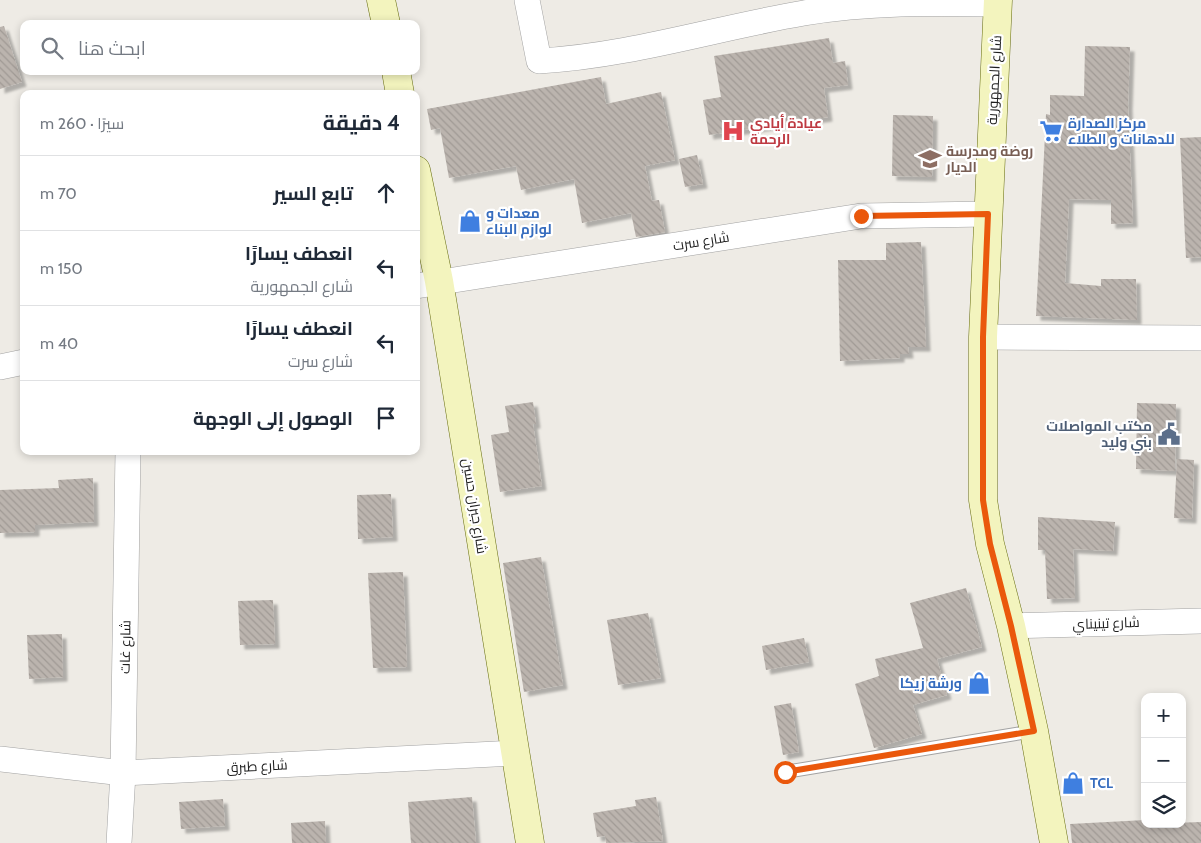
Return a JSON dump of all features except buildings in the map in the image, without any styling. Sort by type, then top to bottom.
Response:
[{"type":"main road","points":[[381,0],[385,20]]},
{"type":"main road","name":"شارع الجمهورية","points":[[998,2],[983,337],[983,500],[990,544],[1011,626],[1034,731],[1054,843]]},
{"type":"main road","points":[[397,75],[399,90]]},
{"type":"main road","name":"شارع جبران حسين","points":[[420,208],[428,284],[530,843]]},
{"type":"street","points":[[528,0],[539,61],[581,59],[805,13],[898,4],[998,2]]},
{"type":"street","name":"شارع سرت","points":[[428,284],[861,216],[988,214]]},
{"type":"street","points":[[983,337],[1201,338]]},
{"type":"street","points":[[0,367],[20,363]]},
{"type":"street","name":"شارع غات","points":[[119,843],[123,774],[128,455]]},
{"type":"street","name":"شارع تينيناي","points":[[1011,626],[1201,621]]},
{"type":"street","name":"شارع طبرق","points":[[0,759],[123,774],[515,753]]},
{"type":"lane","points":[[785,772],[1034,731]]},
{"type":"place","name":"عيادة أيادي الرحمة","points":[[733,131]]},
{"type":"place","name":"مركز الصدارة للدهانات و الطلاء","points":[[1051,131]]},
{"type":"place","name":"روضة ومدرسة الديار","points":[[930,159]]},
{"type":"place","name":"معدات و لوازم البناء","points":[[470,221]]},
{"type":"place","name":"مكتب المواصلات بني وليد","points":[[1169,434]]},
{"type":"place","name":"ورشة زيكا","points":[[979,683]]},
{"type":"place","name":"TCL","points":[[1073,783]]},
{"type":"route","points":[[785,772],[1034,731],[1011,626],[985,522],[983,500],[983,337],[988,214],[861,216]]}]
